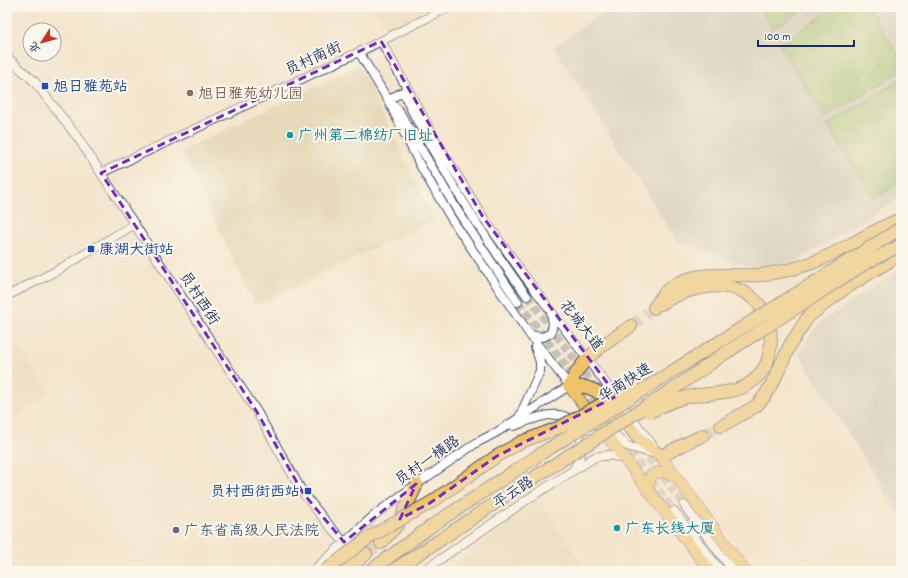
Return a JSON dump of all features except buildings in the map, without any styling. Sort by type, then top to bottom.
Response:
[{"type":"highway","points":[[586,443],[610,435],[662,406],[685,397],[728,393],[739,390],[756,378],[767,362],[772,339],[768,321],[763,310],[749,296],[737,289],[719,286],[699,288],[672,297],[651,311],[663,294],[672,286],[682,281],[700,277],[778,272],[818,261],[901,219]]},
{"type":"highway","name":"华南快速","points":[[370,571],[430,527],[542,453],[901,228]]},
{"type":"highway","points":[[392,571],[586,443],[675,388],[724,354],[864,264],[901,245]]},
{"type":"highway","points":[[721,426],[756,406],[764,397],[775,378],[790,345],[808,317],[844,290],[901,254]]},
{"type":"highway","points":[[631,326],[587,357],[576,371],[569,386],[586,387],[596,391],[610,403],[640,440],[661,456],[703,435]]},
{"type":"highway","points":[[326,571],[368,538],[430,503],[497,456],[522,442],[560,427],[702,352]]},
{"type":"highway","points":[[381,543],[398,524],[417,484]]},
{"type":"highway","points":[[396,571],[440,540]]},
{"type":"highway","points":[[345,571],[366,554]]},
{"type":"main road","points":[[569,386],[710,571]]},
{"type":"main road","name":"花城大道","points":[[661,456],[745,571]]},
{"type":"main road","points":[[647,490],[650,478],[655,472],[664,472],[677,479]]},
{"type":"street","name":"员村南街","points":[[101,173],[359,52],[449,7]]},
{"type":"street","name":"花城大道","points":[[381,41],[483,217],[661,456]]},
{"type":"street","points":[[359,52],[388,100],[420,165],[450,218],[530,335],[569,386],[580,394],[611,432],[627,446],[661,456]]},
{"type":"street","name":"员村西街","points":[[7,57],[22,69],[44,94],[101,173],[257,412],[303,493],[344,542]]},
{"type":"street","name":"花城大道","points":[[408,89],[405,94],[408,103],[436,158],[480,230],[527,296]]},
{"type":"street","points":[[388,100],[408,89]]},
{"type":"street","points":[[388,100],[399,111],[457,210],[518,302]]},
{"type":"street","points":[[7,296],[58,270],[135,224]]},
{"type":"street","points":[[530,335],[543,337],[551,333],[553,324],[551,310]]},
{"type":"street","points":[[519,418],[540,371],[540,362],[530,335]]},
{"type":"street","name":"员村一横路","points":[[313,571],[377,513],[417,484],[476,443],[497,432],[569,386]]},
{"type":"street","points":[[497,432],[525,422],[552,415],[567,417],[577,429],[582,440],[580,456],[572,470]]},
{"type":"street","name":"平云路","points":[[423,571],[572,470],[595,457],[610,455],[624,459]]},
{"type":"street","points":[[684,505],[733,571]]},
{"type":"street","points":[[674,512],[721,571]]},
{"type":"highlighted area","points":[[381,41],[483,217],[617,396],[497,456],[430,503],[400,519],[416,484],[344,542],[303,493],[257,412],[101,173]]},
{"type":"shaded area","points":[[372,7],[433,7],[389,32]]},
{"type":"shaded area","points":[[611,7],[901,7],[901,197],[798,260],[783,265],[754,269],[677,241],[554,47]]},
{"type":"shaded area","points":[[359,65],[434,220],[256,305],[181,151]]},
{"type":"shaded area","points":[[901,268],[901,517],[798,353],[816,326]]},
{"type":"shaded area","points":[[7,330],[50,393],[7,425]]},
{"type":"shaded area","points":[[539,501],[589,571],[445,571]]},
{"type":"green space","points":[[759,7],[807,7],[773,29]]},
{"type":"green space","points":[[837,7],[868,7],[901,59],[901,71],[825,118],[779,44]]},
{"type":"green space","points":[[901,79],[901,182],[874,199],[827,125]]},
{"type":"tunnel","points":[[527,296],[598,391]]},
{"type":"tunnel","points":[[518,302],[615,431]]},
{"type":"tunnel","points":[[631,326],[648,313]]},
{"type":"tunnel","points":[[703,435],[721,426]]},
{"type":"tunnel","points":[[623,442],[674,511]]},
{"type":"tunnel","points":[[641,448],[684,505]]},
{"type":"tunnel","points":[[366,554],[381,543]]},
{"type":"place","name":"旭日雅苑站","points":[[45,86]]},
{"type":"place","name":"旭日雅苑幼儿园","points":[[190,93]]},
{"type":"place","name":"广州第二棉纺厂旧址","points":[[290,135]]},
{"type":"place","name":"康湖大街站","points":[[91,249]]},
{"type":"place","name":"员村西街西站","points":[[308,491]]},
{"type":"place","name":"广东长线大厦","points":[[617,528]]},
{"type":"place","name":"广东省高级人民法院","points":[[176,530]]}]
